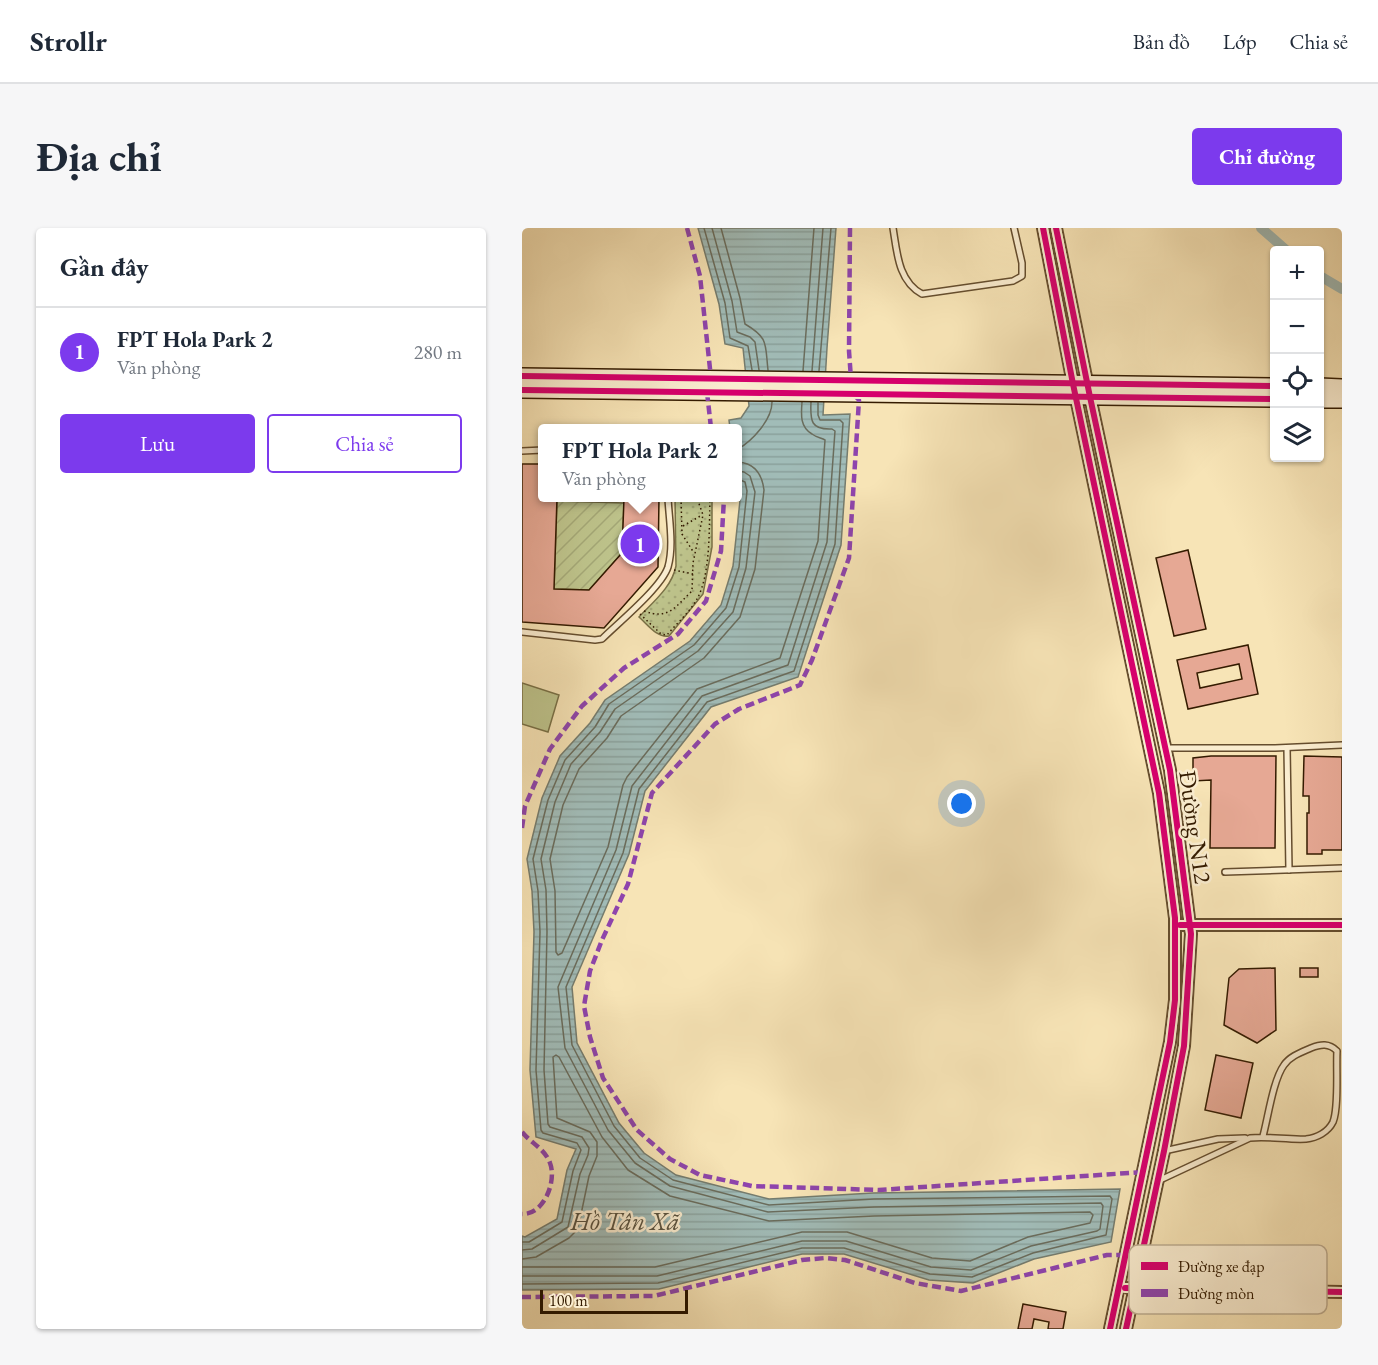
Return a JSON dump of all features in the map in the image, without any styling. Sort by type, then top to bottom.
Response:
[{"type":"street","name":"Đường N12","points":[[1043,228],[1170,770],[1190,925],[1190,967],[1184,1046],[1143,1245]]},
{"type":"street","name":"Đường N12","points":[[1056,228],[1082,390],[1159,793],[1175,925],[1175,1000],[1170,1042],[1110,1329]]},
{"type":"street","points":[[522,376],[740,386]]},
{"type":"street","points":[[522,390],[740,386],[1082,390],[1270,386]]},
{"type":"street","points":[[1324,386],[1342,387]]},
{"type":"street","points":[[1082,390],[1270,399]]},
{"type":"street","points":[[1324,400],[1342,400]]},
{"type":"street","points":[[1175,925],[1342,925]]},
{"type":"street","points":[[1119,1288],[1129,1288]]},
{"type":"street","points":[[1327,1292],[1342,1292]]},
{"type":"street","name":"Đường N12","points":[[1126,1329],[1129,1314]]},
{"type":"lane","points":[[893,228],[901,270],[915,290],[922,294],[1013,281],[1022,276],[1022,263],[1014,228]]},
{"type":"lane","points":[[522,451],[538,450]]},
{"type":"lane","points":[[522,632],[602,639],[657,584],[668,568],[670,555],[668,502]]},
{"type":"lane","points":[[1165,748],[1287,748],[1342,745]]},
{"type":"lane","points":[[1287,748],[1289,870]]},
{"type":"lane","points":[[1225,872],[1342,868]]},
{"type":"lane","points":[[1164,1151],[1218,1139],[1263,1137],[1306,1139],[1323,1134],[1333,1122],[1337,1051],[1325,1044],[1291,1057],[1284,1065],[1278,1077],[1263,1137]]},
{"type":"lane","points":[[1157,1181],[1250,1138]]},
{"type":"path","points":[[681,502],[685,540],[695,554]]},
{"type":"path","points":[[634,608],[653,615],[663,615],[669,613],[692,591],[695,554],[703,515],[698,502]]},
{"type":"path","points":[[634,608],[661,633],[667,635],[698,598],[709,541],[710,502]]},
{"type":"path","points":[[682,526],[703,515]]},
{"type":"path","points":[[668,568],[693,574]]},
{"type":"path","points":[[692,591],[698,598]]},
{"type":"green space","points":[[557,502],[624,503],[622,553],[589,590],[554,589]]},
{"type":"green space","points":[[675,502],[712,502],[712,547],[703,594],[669,636],[665,636],[653,630],[639,617],[661,594],[674,574],[676,566]]},
{"type":"green space","points":[[522,683],[559,695],[548,732],[522,724]]},
{"type":"water","name":"Hồ Tân Xã","points":[[698,228],[836,228],[823,415],[850,414],[841,545],[798,677],[711,707],[645,791],[629,854],[572,987],[577,1043],[619,1123],[644,1153],[676,1175],[769,1199],[873,1193],[1120,1189],[1111,1242],[1034,1259],[973,1283],[929,1280],[844,1254],[802,1254],[659,1289],[522,1290],[522,1236],[525,1237],[557,1219],[567,1170],[576,1149],[536,1137],[530,1070],[534,932],[532,891],[527,859],[542,798],[560,756],[590,723],[605,700],[690,641],[721,605],[733,566],[740,502],[742,502],[742,424],[730,424],[729,420],[741,418],[749,406],[743,348],[725,344],[719,304]]},
{"type":"building","points":[[522,464],[538,464],[538,502],[557,502],[554,589],[589,590],[622,553],[624,502],[659,502],[658,567],[604,628],[522,622]]},
{"type":"building","points":[[1188,550],[1206,629],[1174,636],[1156,558]]},
{"type":"building","points":[[1248,645],[1258,694],[1188,709],[1177,660]],"holes":[[[1239,664],[1242,679],[1200,688],[1197,673]]]},
{"type":"building","points":[[1276,756],[1275,848],[1210,848],[1211,780],[1193,781],[1193,758]]},
{"type":"building","points":[[1304,756],[1342,757],[1342,850],[1322,850],[1322,854],[1307,854],[1309,796],[1303,796]]},
{"type":"building","points":[[1275,968],[1276,1030],[1257,1043],[1224,1025],[1229,978],[1239,969]]},
{"type":"building","points":[[1300,968],[1318,968],[1318,977],[1300,977]]},
{"type":"building","points":[[1216,1055],[1253,1063],[1241,1118],[1205,1110]]},
{"type":"building","points":[[1023,1304],[1066,1312],[1063,1329],[1048,1329],[1049,1322],[1034,1319],[1032,1329],[1018,1329]]},
{"type":"waterway","points":[[1261,228],[1281,246]]},
{"type":"waterway","points":[[1324,278],[1342,289]]},
{"type":"marked path","points":[[687,228],[700,276],[711,378]]},
{"type":"marked path","points":[[850,228],[849,351],[851,379]]},
{"type":"marked path","points":[[707,392],[711,424]]},
{"type":"marked path","points":[[854,395],[859,400],[849,558],[812,660],[800,685],[739,709],[715,724],[652,793],[628,884],[590,971],[584,1006],[590,1037],[603,1078],[637,1130],[670,1159],[700,1175],[752,1186],[879,1190],[1143,1172]]},
{"type":"marked path","points":[[522,828],[525,806],[550,749],[582,706],[624,668],[678,634],[706,601],[721,551],[724,502]]},
{"type":"marked path","points":[[522,1132],[545,1154],[552,1170],[547,1196],[537,1209],[522,1214]]},
{"type":"marked path","points":[[522,1297],[654,1296],[802,1260],[825,1258],[845,1260],[915,1283],[961,1291],[1107,1255],[1126,1255]]},
{"type":"cycle path","points":[[1043,228],[1073,384],[1159,793],[1175,918],[1175,1000],[1170,1042],[1110,1329]]},
{"type":"cycle path","points":[[1056,228],[1170,770],[1191,934],[1184,1046],[1144,1245]]},
{"type":"cycle path","points":[[522,376],[1270,386]]},
{"type":"cycle path","points":[[522,390],[1270,399]]},
{"type":"cycle path","points":[[1180,925],[1342,925]]},
{"type":"cycle path","points":[[1125,1288],[1129,1288]]},
{"type":"cycle path","points":[[1327,1292],[1342,1292]]},
{"type":"cycle path","points":[[1126,1329],[1129,1314]]},
{"type":"place","name":"FPT Hola Park 2","points":[[640,544]]}]
